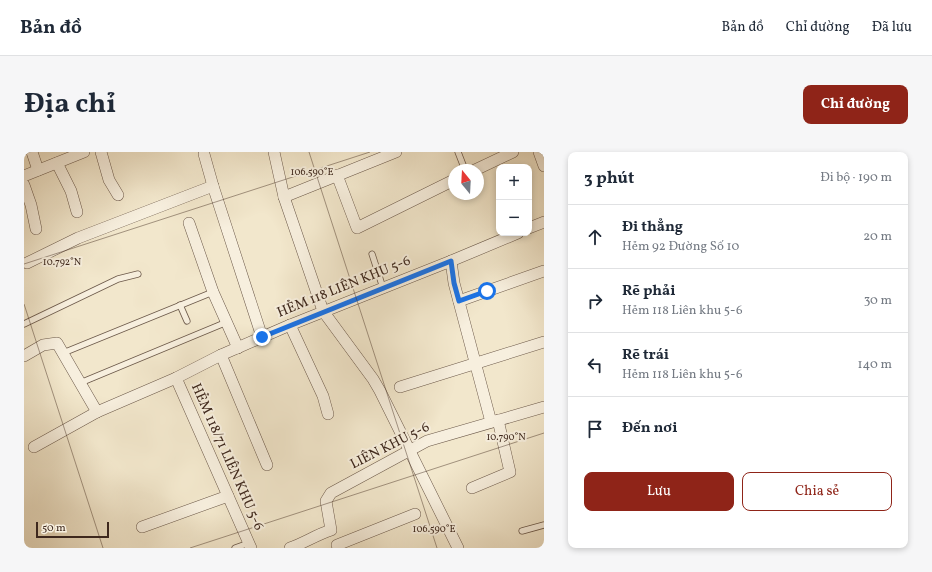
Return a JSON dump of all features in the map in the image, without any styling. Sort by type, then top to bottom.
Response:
[{"type":"street","points":[[32,152],[38,170]]},
{"type":"street","points":[[24,176],[84,152]]},
{"type":"street","points":[[100,152],[109,180],[118,195]]},
{"type":"street","points":[[274,152],[284,197],[323,311],[373,379],[458,548]]},
{"type":"street","points":[[284,197],[396,152]]},
{"type":"street","points":[[484,166],[513,152]]},
{"type":"street","points":[[539,152],[544,166]]},
{"type":"street","points":[[204,154],[212,186],[262,337]]},
{"type":"street","points":[[57,163],[71,191],[77,212]]},
{"type":"street","points":[[337,175],[357,228],[448,183]]},
{"type":"street","points":[[24,185],[28,212],[36,229]]},
{"type":"street","points":[[27,263],[78,238],[212,186]]},
{"type":"street","points":[[532,227],[544,222]]},
{"type":"street","points":[[189,223],[213,292],[238,348]]},
{"type":"street","name":"HẺM 118 LIÊN KHU 5-6","points":[[34,448],[97,412],[176,378],[221,355],[323,311],[511,236]]},
{"type":"street","points":[[451,261],[454,283],[475,363],[510,472],[472,488]]},
{"type":"street","points":[[459,301],[544,271]]},
{"type":"street","points":[[290,325],[323,396],[328,414]]},
{"type":"street","points":[[400,387],[544,342]]},
{"type":"street","points":[[24,356],[43,345],[57,343],[97,412]]},
{"type":"street","points":[[221,355],[267,465]]},
{"type":"street","name":"HẺM 118/71 LIÊN KHU 5-6","points":[[176,378],[250,546]]},
{"type":"street","name":"LIÊN KHU 5-6","points":[[337,547],[330,530],[326,501],[331,493],[427,441],[544,407]]},
{"type":"street","points":[[142,527],[228,496]]},
{"type":"street","points":[[337,547],[415,514]]},
{"type":"street","points":[[290,548],[302,544],[316,535],[330,530]]},
{"type":"lane","points":[[458,152],[463,164]]},
{"type":"lane","points":[[372,254],[383,288]]},
{"type":"lane","points":[[24,324],[118,279],[138,274]]},
{"type":"lane","points":[[63,353],[213,292]]},
{"type":"lane","points":[[180,305],[187,321]]},
{"type":"lane","points":[[80,383],[227,322]]},
{"type":"lane","points":[[522,531],[544,525]]},
{"type":"lane","points":[[235,548],[250,546]]},
{"type":"route","points":[[262,337],[451,261],[454,283],[459,301],[487,291]]}]
